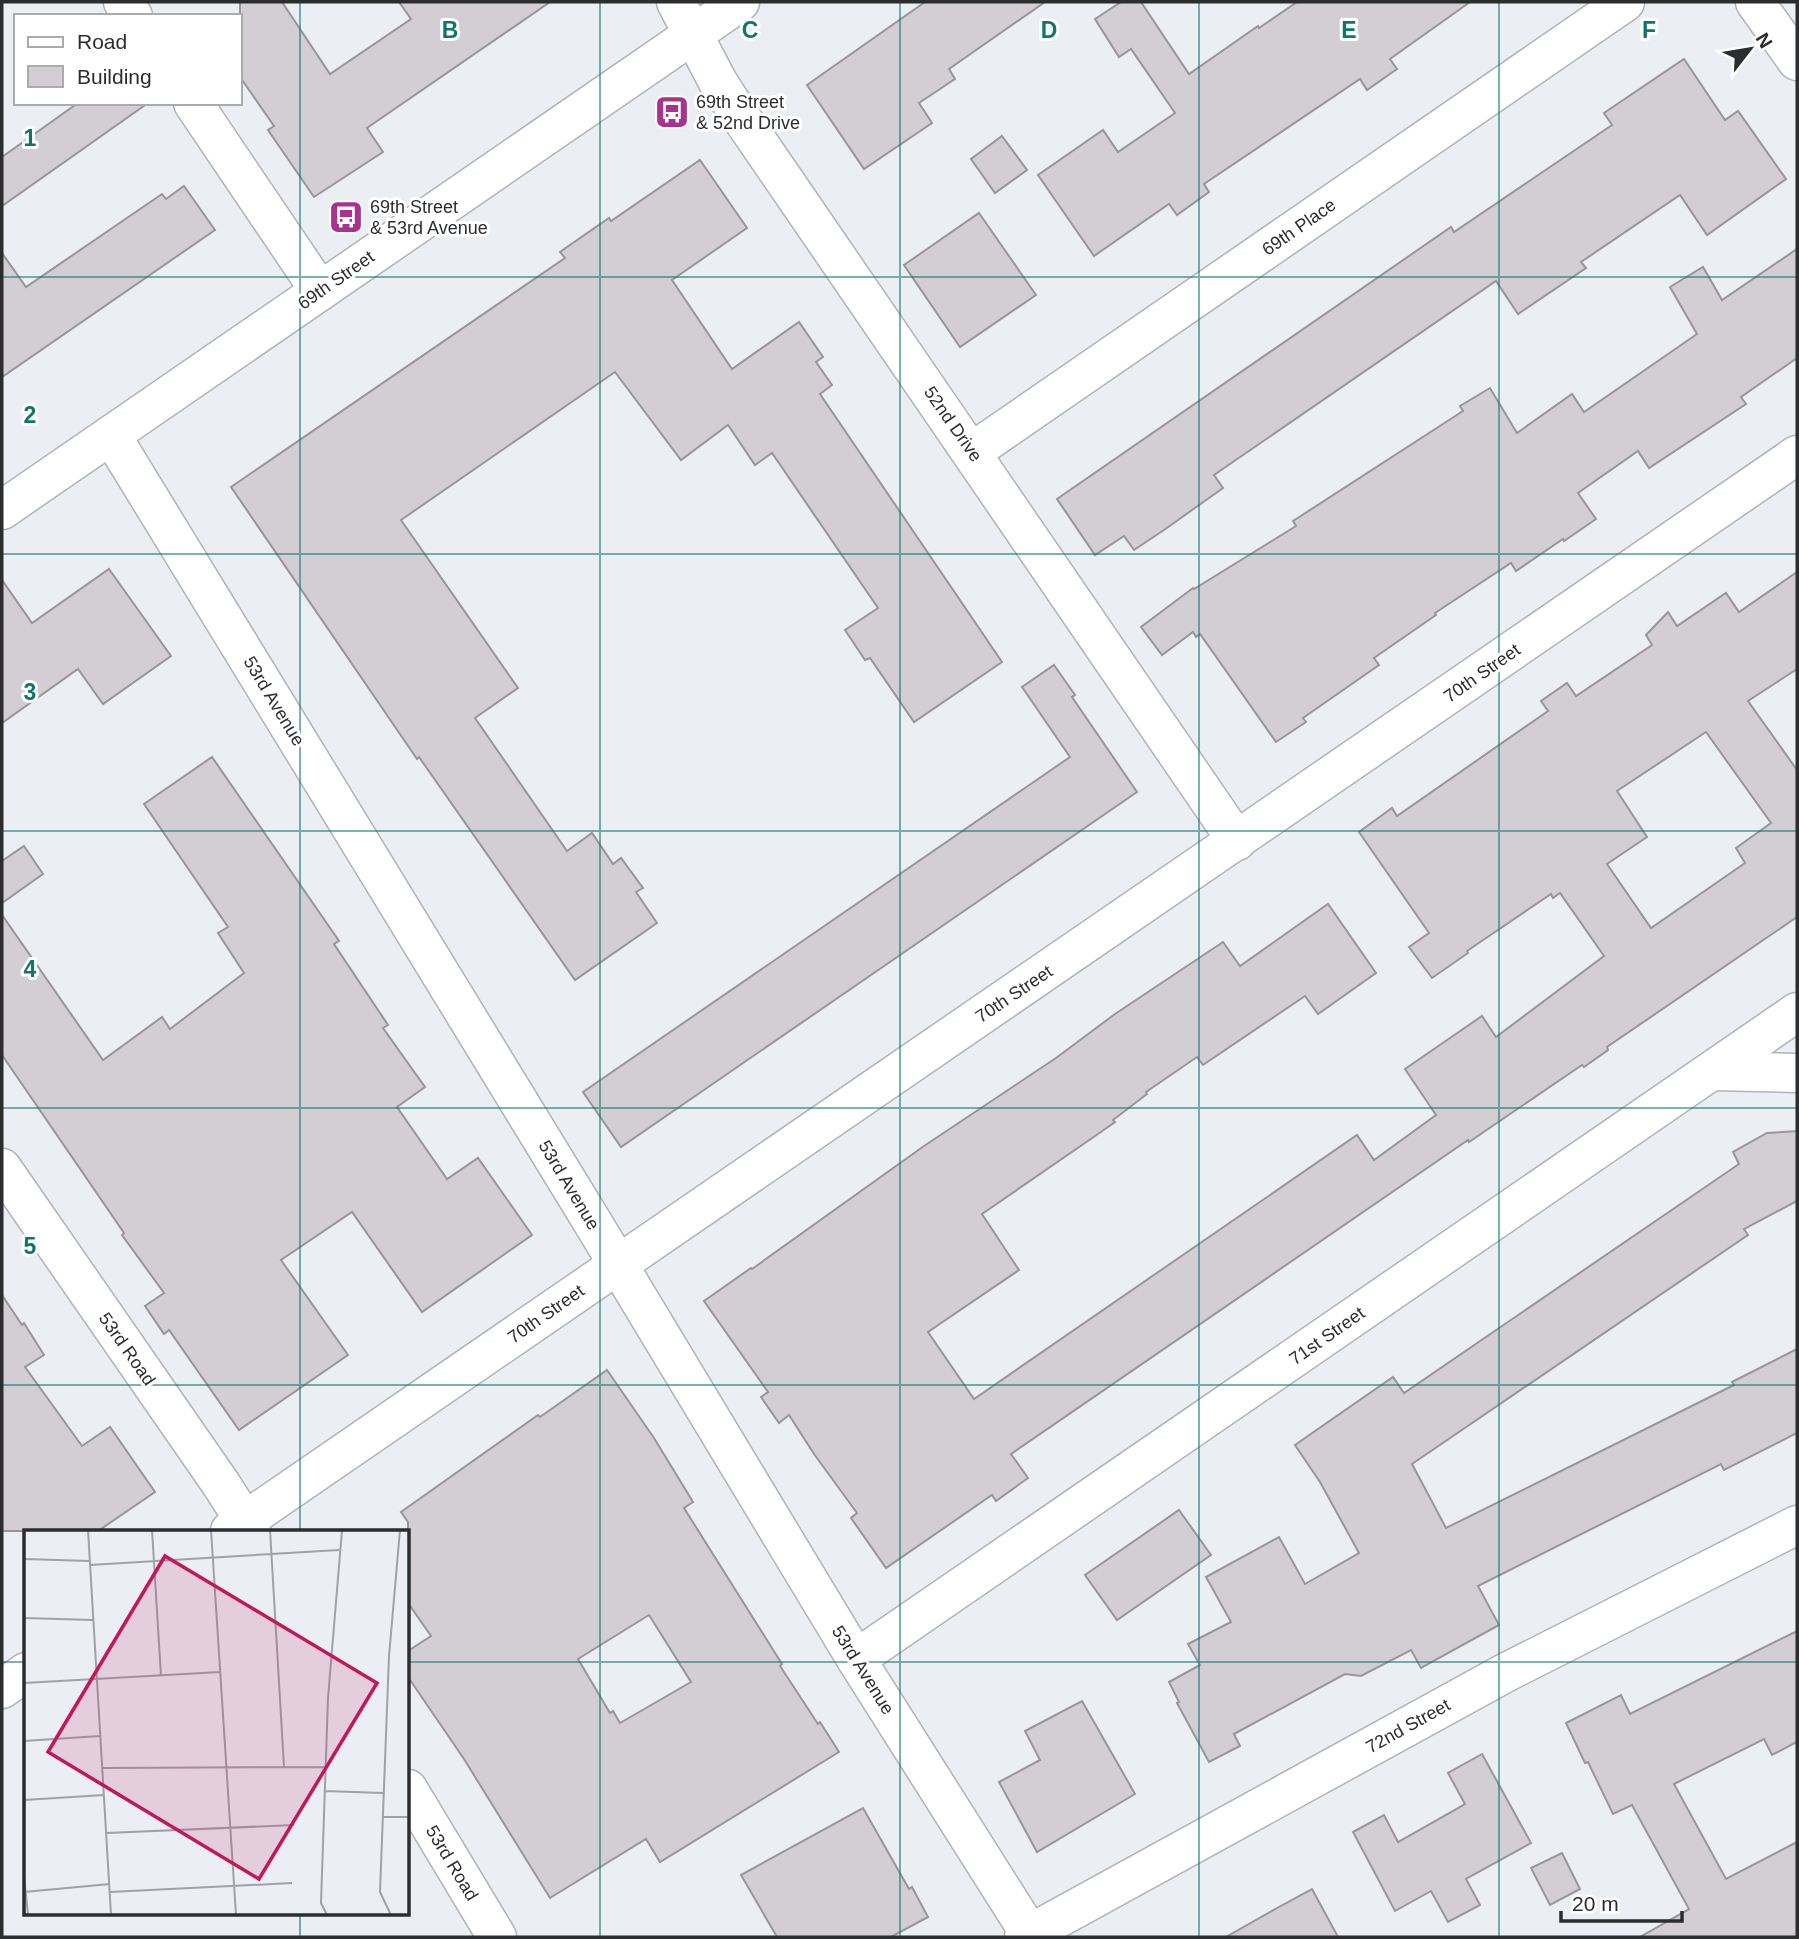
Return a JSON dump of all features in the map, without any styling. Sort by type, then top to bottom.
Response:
[{"type":"street","name":"52nd Drive","points":[[676,2],[734,107],[1237,841]]},
{"type":"street","name":"69th Street","points":[[2,510],[740,2]]},
{"type":"street","name":"69th Place","points":[[972,453],[1625,2]]},
{"type":"street","points":[[1755,2],[1797,61]]},
{"type":"street","points":[[194,105],[320,291]]},
{"type":"street","name":"53rd Avenue","points":[[111,435],[1027,1936]]},
{"type":"street","name":"70th Street","points":[[242,1528],[618,1265],[1797,455]]},
{"type":"street","name":"71st Street","points":[[856,1659],[1797,1012]]},
{"type":"street","points":[[1712,1071],[1797,1073]]},
{"type":"street","name":"53rd Road","points":[[2,1168],[221,1484],[242,1528]]},
{"type":"street","name":"72nd Street","points":[[1027,1936],[1504,1673],[1797,1525]]},
{"type":"street","points":[[2,1689],[24,1673]]},
{"type":"street","name":"53rd Road","points":[[410,1793],[497,1937]]},
{"type":"building","points":[[240,2],[282,2],[330,74],[411,19],[399,2],[550,2],[367,128],[383,152],[314,197],[268,130],[274,126],[242,80]]},
{"type":"building","points":[[925,2],[1045,2],[949,69],[955,79],[919,103],[932,123],[864,169],[807,85]]},
{"type":"building","points":[[1121,2],[1141,2],[1189,74],[1297,2],[1470,2],[1390,59],[1397,69],[1367,90],[1360,79],[1204,184],[1209,192],[1177,215],[1169,204],[1094,256],[1038,175],[1103,130],[1118,152],[1175,113],[1131,49],[1119,57],[1095,19]]},
{"type":"building","points":[[1684,59],[1725,120],[1738,111],[1786,179],[1707,235],[1680,195],[1581,262],[1586,268],[1518,314],[1496,281],[1214,475],[1223,488],[1164,530],[1134,550],[1124,536],[1095,555],[1057,499],[1451,227],[1454,232],[1612,125],[1604,113]]},
{"type":"building","points":[[75,105],[145,105],[2,206],[2,157]]},
{"type":"building","points":[[1002,136],[1027,170],[995,193],[971,159]]},
{"type":"building","points":[[700,160],[747,228],[672,280],[732,369],[799,322],[823,357],[816,362],[832,385],[820,394],[1002,662],[914,722],[870,658],[865,660],[845,630],[878,608],[772,453],[755,465],[728,425],[681,460],[615,372],[401,520],[518,688],[475,718],[567,851],[592,833],[613,864],[621,858],[643,888],[636,892],[657,923],[575,980],[419,757],[417,759],[231,487],[565,258],[560,252],[609,218],[611,221]]},
{"type":"building","points":[[184,186],[215,230],[2,377],[2,253],[26,287],[162,194],[166,199]]},
{"type":"building","points":[[979,213],[1036,295],[960,347],[904,265]]},
{"type":"building","points":[[1797,249],[1797,358],[1741,397],[1746,404],[1649,468],[1638,451],[1578,493],[1596,519],[1516,571],[1511,563],[1435,613],[1436,615],[1374,658],[1379,665],[1303,718],[1306,722],[1276,742],[1200,634],[1196,637],[1193,632],[1162,655],[1141,627],[1193,588],[1296,526],[1293,521],[1463,411],[1460,406],[1490,388],[1517,433],[1572,394],[1584,412],[1697,334],[1670,287],[1703,267],[1722,300]]},
{"type":"building","points":[[109,569],[171,656],[103,704],[78,669],[2,723],[2,580],[32,623]]},
{"type":"building","points":[[1797,572],[1797,669],[1748,701],[1797,770],[1797,917],[1607,1047],[1608,1050],[1584,1067],[1582,1065],[1469,1142],[1468,1140],[1011,1454],[1028,1478],[996,1501],[992,1495],[886,1568],[851,1518],[857,1513],[789,1415],[779,1423],[761,1397],[768,1392],[704,1301],[924,1146],[1223,942],[1240,966],[1328,904],[1376,973],[1318,1014],[1305,996],[1203,1065],[1197,1057],[1146,1092],[1147,1094],[1113,1120],[1115,1122],[982,1214],[1019,1270],[928,1332],[974,1399],[1357,1135],[1374,1160],[1436,1115],[1405,1069],[1482,1016],[1496,1037],[1604,956],[1560,893],[1553,898],[1551,894],[1432,978],[1409,947],[1429,933],[1359,832],[1392,808],[1397,816],[1548,711],[1541,701],[1567,683],[1576,696],[1652,645],[1646,635],[1668,612],[1677,626],[1726,593],[1739,612]],"holes":[[[1706,732],[1771,823],[1736,848],[1745,863],[1651,928],[1607,864],[1647,837],[1617,791]]]},
{"type":"building","points":[[1054,665],[1075,695],[1072,697],[1137,792],[621,1147],[583,1092],[1070,757],[1022,687]]},
{"type":"building","points":[[212,757],[339,941],[334,944],[388,1025],[383,1028],[425,1087],[397,1107],[447,1179],[478,1158],[532,1235],[422,1312],[352,1212],[281,1260],[348,1355],[239,1430],[169,1330],[164,1334],[145,1306],[164,1293],[2,1055],[2,915],[103,1060],[162,1017],[170,1029],[244,973],[218,933],[228,927],[144,804]]},
{"type":"building","points":[[24,846],[43,874],[2,903],[2,861]]},
{"type":"building","points":[[1797,1131],[1797,1201],[1744,1229],[1748,1235],[1412,1464],[1446,1528],[1734,1385],[1732,1382],[1797,1349],[1797,1433],[1724,1470],[1721,1464],[1478,1586],[1499,1625],[1421,1668],[1411,1650],[1361,1676],[1345,1674],[1234,1734],[1240,1746],[1209,1762],[1177,1703],[1179,1702],[1169,1682],[1200,1665],[1188,1644],[1231,1622],[1206,1577],[1279,1537],[1305,1584],[1359,1553],[1320,1482],[1295,1445],[1393,1377],[1404,1393],[1739,1164],[1733,1152],[1767,1133]]},
{"type":"building","points":[[2,1295],[44,1355],[25,1367],[82,1446],[110,1427],[155,1492],[99,1530],[2,1531]]},
{"type":"building","points":[[607,1370],[654,1438],[693,1502],[684,1508],[782,1664],[780,1666],[839,1752],[660,1862],[646,1839],[550,1898],[464,1759],[410,1680],[410,1650],[431,1636],[410,1606],[410,1530],[401,1512],[538,1415],[540,1417]],"holes":[[[649,1615],[691,1682],[620,1723],[613,1711],[610,1713],[578,1659]]]},
{"type":"building","points":[[1179,1510],[1211,1555],[1117,1620],[1085,1575]]},
{"type":"building","points":[[1797,1631],[1797,1742],[1772,1755],[1764,1739],[1674,1784],[1726,1879],[1797,1842],[1797,1937],[1640,1937],[1689,1909],[1632,1805],[1613,1814],[1566,1723],[1621,1695],[1630,1714]]},
{"type":"building","points":[[1082,1701],[1135,1794],[1037,1852],[999,1782],[1040,1760],[1025,1731]]},
{"type":"building","points":[[1482,1754],[1531,1843],[1466,1879],[1480,1905],[1448,1922],[1431,1891],[1395,1911],[1353,1832],[1384,1815],[1398,1842],[1465,1804],[1448,1773]]},
{"type":"building","points":[[863,1808],[928,1917],[891,1937],[777,1937],[741,1875]]},
{"type":"building","points":[[1562,1853],[1580,1889],[1550,1905],[1531,1868]]},
{"type":"building","points":[[1312,1889],[1338,1937],[1226,1937],[1277,1908]]},
{"type":"place","name":"69th Street & 52nd Drive","points":[[672,112]]},
{"type":"place","name":"69th Street & 53rd Avenue","points":[[346,217]]}]
